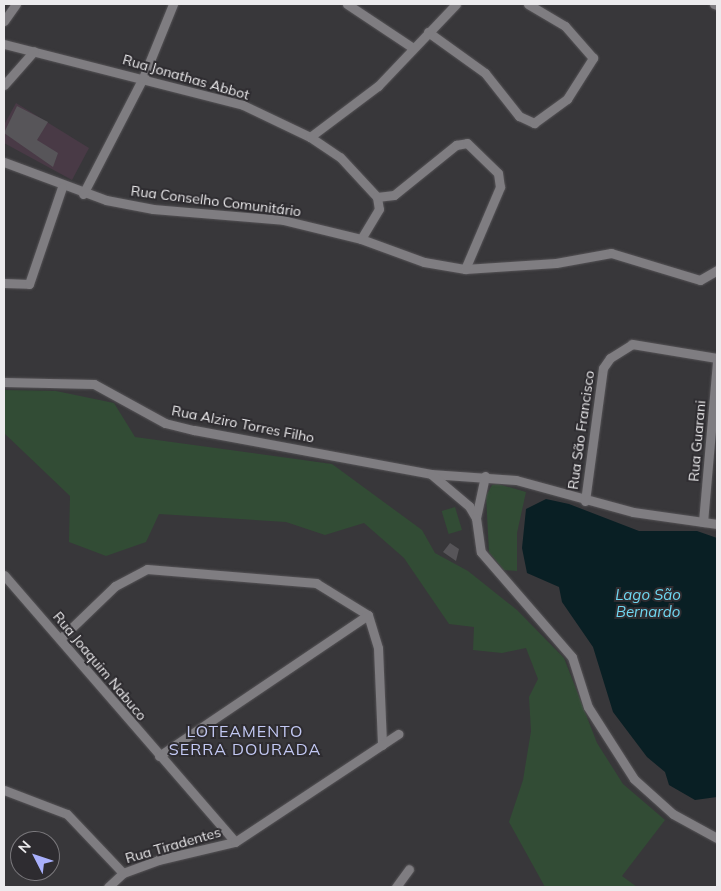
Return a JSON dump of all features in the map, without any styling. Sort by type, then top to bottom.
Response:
[{"type":"street","points":[[4,21],[16,4]]},
{"type":"street","points":[[83,194],[143,78],[172,4]]},
{"type":"street","points":[[347,4],[413,48]]},
{"type":"street","points":[[310,137],[378,86],[456,4]]},
{"type":"street","points":[[428,32],[485,73],[519,116],[534,123],[567,99],[592,58],[565,26],[528,4]]},
{"type":"street","name":"Rua Jonathas Abbot","points":[[4,44],[143,78],[243,106],[310,137],[340,157],[377,197]]},
{"type":"street","points":[[4,85],[34,51]]},
{"type":"street","points":[[362,239],[379,209],[377,197],[394,195],[456,144],[467,143],[498,173],[500,186],[465,269]]},
{"type":"street","name":"Rua Conselho Comunitário","points":[[4,162],[83,194],[154,209],[283,220],[362,239],[424,262],[465,269],[556,263],[611,253],[700,280],[717,270]]},
{"type":"street","points":[[4,283],[29,284],[62,187]]},
{"type":"street","name":"Rua São Francisco","points":[[585,501],[603,368],[610,358],[632,344],[717,360]]},
{"type":"street","name":"Rua Guarani","points":[[703,522],[717,360]]},
{"type":"street","name":"Rua Alziro Torres Filho","points":[[4,382],[94,384],[166,423],[431,474],[485,476],[516,480],[585,501],[717,524]]},
{"type":"street","points":[[431,474],[469,506],[476,518]]},
{"type":"street","points":[[485,476],[476,518],[481,552],[572,657],[588,707],[634,780],[673,814],[717,838]]},
{"type":"street","points":[[60,639],[115,586],[147,569],[316,582],[368,615],[378,648],[382,745]]},
{"type":"street","name":"Rua Joaquim Nabuco","points":[[4,574],[235,842]]},
{"type":"street","points":[[159,756],[368,615]]},
{"type":"street","name":"Rua Tiradentes","points":[[108,887],[123,873],[235,842],[398,734]]},
{"type":"street","points":[[4,790],[67,814],[123,873]]},
{"type":"street","points":[[396,887],[409,869]]},
{"type":"shaded area","points":[[16,103],[89,148],[72,180],[4,143],[4,125]]},
{"type":"green space","points":[[4,390],[56,391],[114,403],[135,437],[332,464],[422,530],[435,553],[468,571],[517,610],[564,658],[597,743],[623,784],[665,820],[622,876],[637,887],[545,887],[509,822],[523,780],[531,731],[529,697],[538,679],[526,648],[502,653],[473,650],[474,627],[449,624],[404,558],[364,523],[325,535],[286,522],[159,514],[146,542],[106,556],[69,542],[70,496],[4,433]]},
{"type":"green space","points":[[498,484],[526,492],[517,533],[517,571],[504,570],[489,552],[486,496],[492,485]]},
{"type":"green space","points":[[455,507],[462,530],[449,534],[442,511]]},
{"type":"water","name":"Lago São Bernardo","points":[[546,499],[569,504],[639,531],[697,531],[717,538],[717,797],[695,800],[669,785],[665,772],[647,757],[613,712],[593,647],[562,602],[559,587],[527,573],[522,548],[526,509]]},
{"type":"building","points":[[17,106],[48,122],[37,140],[58,153],[53,167],[4,133]]},
{"type":"building","points":[[450,543],[459,549],[456,561],[443,552]]},
{"type":"district","name":"LOTEAMENTO SERRA DOURADA","points":[[245,740]]}]
